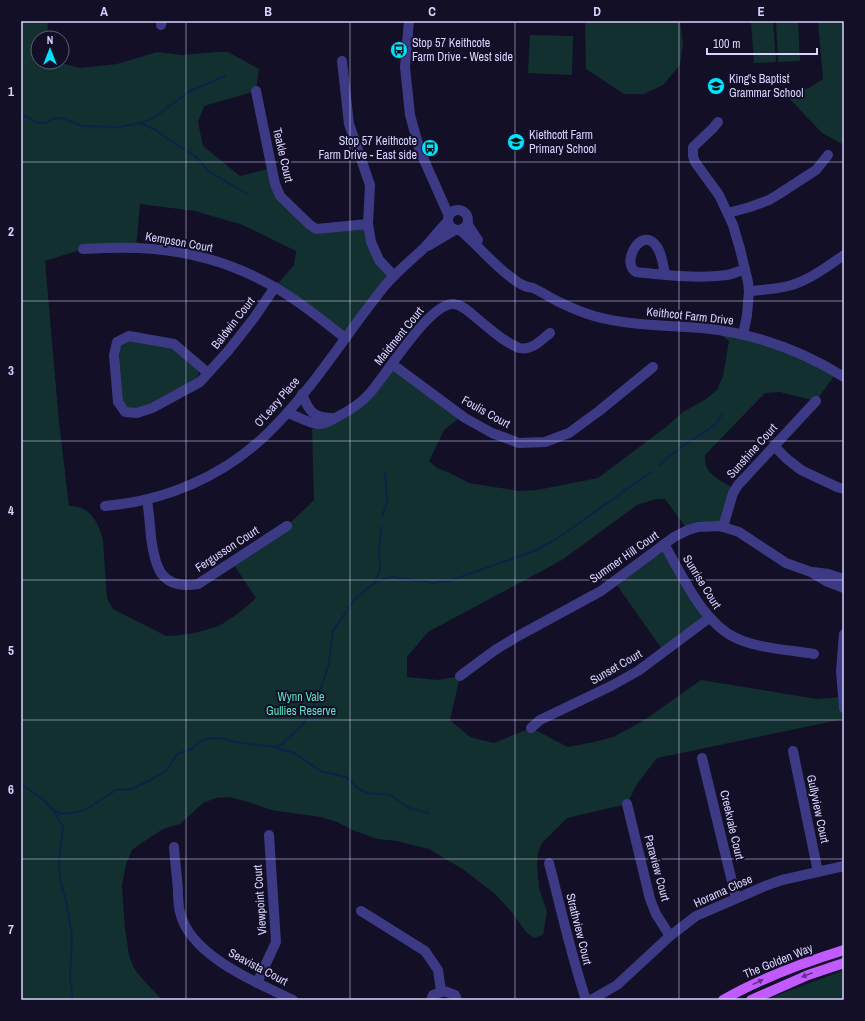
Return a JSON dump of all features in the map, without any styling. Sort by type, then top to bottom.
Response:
[{"type":"main road","name":"The Golden Way","points":[[723,1000],[778,973],[844,950]]},
{"type":"main road","name":"The Golden Way","points":[[750,1000],[802,977],[844,963]]},
{"type":"street","points":[[409,21],[405,64],[408,102],[418,144],[451,216],[451,228],[461,229],[469,220],[466,213],[462,211],[451,216]]},
{"type":"street","points":[[342,61],[349,124],[370,185],[368,224],[371,242],[379,260],[394,276]]},
{"type":"street","name":"Teakle Court","points":[[256,91],[275,184],[280,196],[308,224],[316,229],[368,224]]},
{"type":"street","points":[[718,122],[714,128],[693,147],[693,156],[695,162],[719,195],[733,225],[745,269],[749,291],[747,315],[743,335]]},
{"type":"street","points":[[728,213],[756,205],[779,194],[816,170],[828,155]]},
{"type":"street","name":"O'Leary Place","points":[[105,506],[147,500],[188,486],[225,467],[256,444],[287,413],[383,288],[423,249],[451,216]]},
{"type":"street","name":"O'Leary Place","points":[[423,249],[461,229]]},
{"type":"street","name":"Keithcot Farm Drive","points":[[461,229],[472,232],[480,243],[502,263],[529,283],[532,288],[559,302],[581,311],[610,320],[646,325],[709,329],[743,335],[769,342],[801,354],[844,376]]},
{"type":"street","name":"Kempson Court","points":[[83,248],[136,248],[168,251],[189,254],[232,267],[275,287],[345,338]]},
{"type":"street","points":[[749,291],[782,288],[794,284],[817,273],[844,255]]},
{"type":"street","points":[[665,274],[682,276],[728,275],[745,269]]},
{"type":"street","name":"Baldwin Court","points":[[208,373],[174,344],[129,336],[117,342],[114,355],[118,402],[125,412],[137,414],[152,408],[200,382],[208,373],[254,318],[275,287]]},
{"type":"street","name":"Maidment Court","points":[[287,413],[317,424],[326,423],[356,406],[369,395],[426,320],[445,305],[452,304],[464,308],[494,332],[519,348],[524,349],[533,347],[550,332]]},
{"type":"street","name":"Foulis Court","points":[[392,364],[465,418],[492,433],[519,443],[545,442],[569,433],[653,367]]},
{"type":"street","points":[[302,394],[307,406],[317,416],[322,418],[335,418]]},
{"type":"street","name":"Sunshine Court","points":[[723,527],[730,503],[738,485],[816,401]]},
{"type":"street","points":[[774,446],[790,462],[801,470],[844,489]]},
{"type":"street","name":"Fergusson Court","points":[[147,500],[154,556],[157,567],[163,576],[177,584],[198,584],[287,526]]},
{"type":"street","name":"Summer Hill Court","points":[[460,676],[520,634],[601,591],[664,544],[680,534],[698,527],[723,527],[739,532],[786,563],[811,572],[826,581],[844,588]]},
{"type":"street","name":"Sunrise Court","points":[[664,544],[701,607],[709,618],[722,630],[736,638],[750,643],[814,654]]},
{"type":"street","name":"Summer Hill Court","points":[[811,572],[828,574],[844,579]]},
{"type":"street","name":"Sunset Court","points":[[531,728],[540,720],[611,686],[638,671],[709,618]]},
{"type":"street","points":[[844,634],[841,671],[844,708]]},
{"type":"street","name":"Gullyview Court","points":[[793,751],[818,872]]},
{"type":"street","name":"Creekvale Court","points":[[702,758],[736,898]]},
{"type":"street","name":"Paraview Court","points":[[626,804],[650,899],[656,914],[670,936]]},
{"type":"street","name":"Viewpoint Court","points":[[257,983],[276,942],[269,835]]},
{"type":"street","name":"Seavista Court","points":[[174,847],[180,912],[184,924],[199,944],[222,964],[293,1000]]},
{"type":"street","name":"Strathview Court","points":[[549,863],[576,970],[586,1000]]},
{"type":"street","name":"Horama Close","points":[[591,1000],[617,985],[670,936],[696,916],[782,880],[844,866]]},
{"type":"street","points":[[361,912],[425,951],[438,970],[441,991]]},
{"type":"street","points":[[431,1000],[433,996],[441,991]]},
{"type":"street","points":[[441,991],[455,996],[457,1000]]},
{"type":"green space","name":"Wynn Vale Gullies Reserve","points":[[21,21],[48,21],[47,30],[30,30],[30,70],[70,70],[70,65],[80,68],[117,64],[157,52],[182,55],[228,52],[259,69],[256,91],[204,106],[198,122],[203,146],[240,176],[272,168],[275,184],[309,224],[368,224],[371,242],[394,276],[345,338],[275,287],[294,265],[296,251],[243,225],[195,211],[140,204],[136,248],[83,249],[45,261],[59,422],[69,506],[76,506],[88,512],[99,527],[103,540],[107,598],[113,609],[166,636],[204,631],[220,625],[231,619],[256,598],[232,562],[287,526],[314,500],[312,429],[328,426],[347,412],[392,364],[462,416],[444,430],[429,461],[437,468],[469,483],[519,491],[537,490],[598,478],[666,427],[683,412],[706,399],[717,390],[723,376],[729,341],[715,330],[753,337],[837,372],[816,401],[780,392],[765,393],[705,455],[705,462],[710,472],[719,480],[735,489],[723,527],[688,530],[665,499],[656,499],[637,505],[562,560],[428,632],[407,657],[407,677],[438,680],[460,676],[450,720],[470,737],[494,743],[531,728],[568,747],[613,737],[643,721],[701,680],[817,699],[842,697],[844,719],[657,758],[637,784],[627,804],[567,818],[542,843],[538,853],[537,864],[539,888],[547,912],[543,935],[534,938],[526,932],[511,911],[495,894],[464,870],[429,849],[397,841],[377,839],[321,817],[271,810],[229,797],[216,798],[203,803],[180,824],[163,829],[140,844],[132,850],[126,864],[122,885],[125,928],[129,955],[138,974],[162,1000],[21,1000]]},
{"type":"green space","points":[[585,21],[680,21],[683,43],[680,65],[663,85],[644,94],[624,94],[586,69]]},
{"type":"green space","points":[[751,21],[773,21],[776,62],[754,63]]},
{"type":"green space","points":[[776,21],[798,21],[800,61],[778,62]]},
{"type":"green space","points":[[818,21],[844,21],[844,145],[822,133],[785,94],[809,88],[823,79]]},
{"type":"green space","points":[[530,35],[573,36],[572,75],[528,73]]},
{"type":"green space","points":[[131,339],[171,347],[199,372],[197,379],[136,410],[127,406],[121,399],[119,389],[120,347]]},
{"type":"green space","points":[[664,544],[709,618],[664,652],[614,581]]},
{"type":"green space","points":[[844,970],[844,1000],[768,1000],[783,993]]},
{"type":"waterway","points":[[21,114],[38,123],[46,123],[53,119],[63,118],[82,126],[119,127],[141,123],[153,118],[190,91],[225,76]]},
{"type":"waterway","points":[[142,124],[156,130],[195,156],[210,172],[247,194]]},
{"type":"waterway","points":[[659,465],[684,445],[714,426],[723,413]]},
{"type":"waterway","points":[[382,516],[387,502],[385,472]]},
{"type":"waterway","points":[[274,747],[281,745],[303,724],[318,697],[329,663],[333,631],[354,600],[374,583],[392,577],[433,583],[452,580],[534,551],[558,538],[651,472]]},
{"type":"waterway","points":[[375,582],[380,570],[379,551],[381,527]]},
{"type":"waterway","points":[[21,784],[44,800],[53,810],[63,814],[77,812],[87,809],[116,790],[132,789],[152,779],[167,770],[177,754],[192,749],[202,740],[213,738],[274,747],[294,753],[321,771],[346,777],[359,789],[367,793],[390,795],[409,808],[429,813]]},
{"type":"waterway","points":[[53,810],[63,827],[59,862],[60,879],[66,901],[72,935],[70,979],[73,1000]]},
{"type":"place","name":"Stop 57 Keithcote Farm Drive - West side","points":[[399,50]]},
{"type":"place","name":"King's Baptist Grammar School","points":[[716,86]]},
{"type":"place","name":"Kiethcott Farm Primary School","points":[[516,142]]},
{"type":"place","name":"Stop 57 Keithcote Farm Drive - East side","points":[[430,148]]}]
